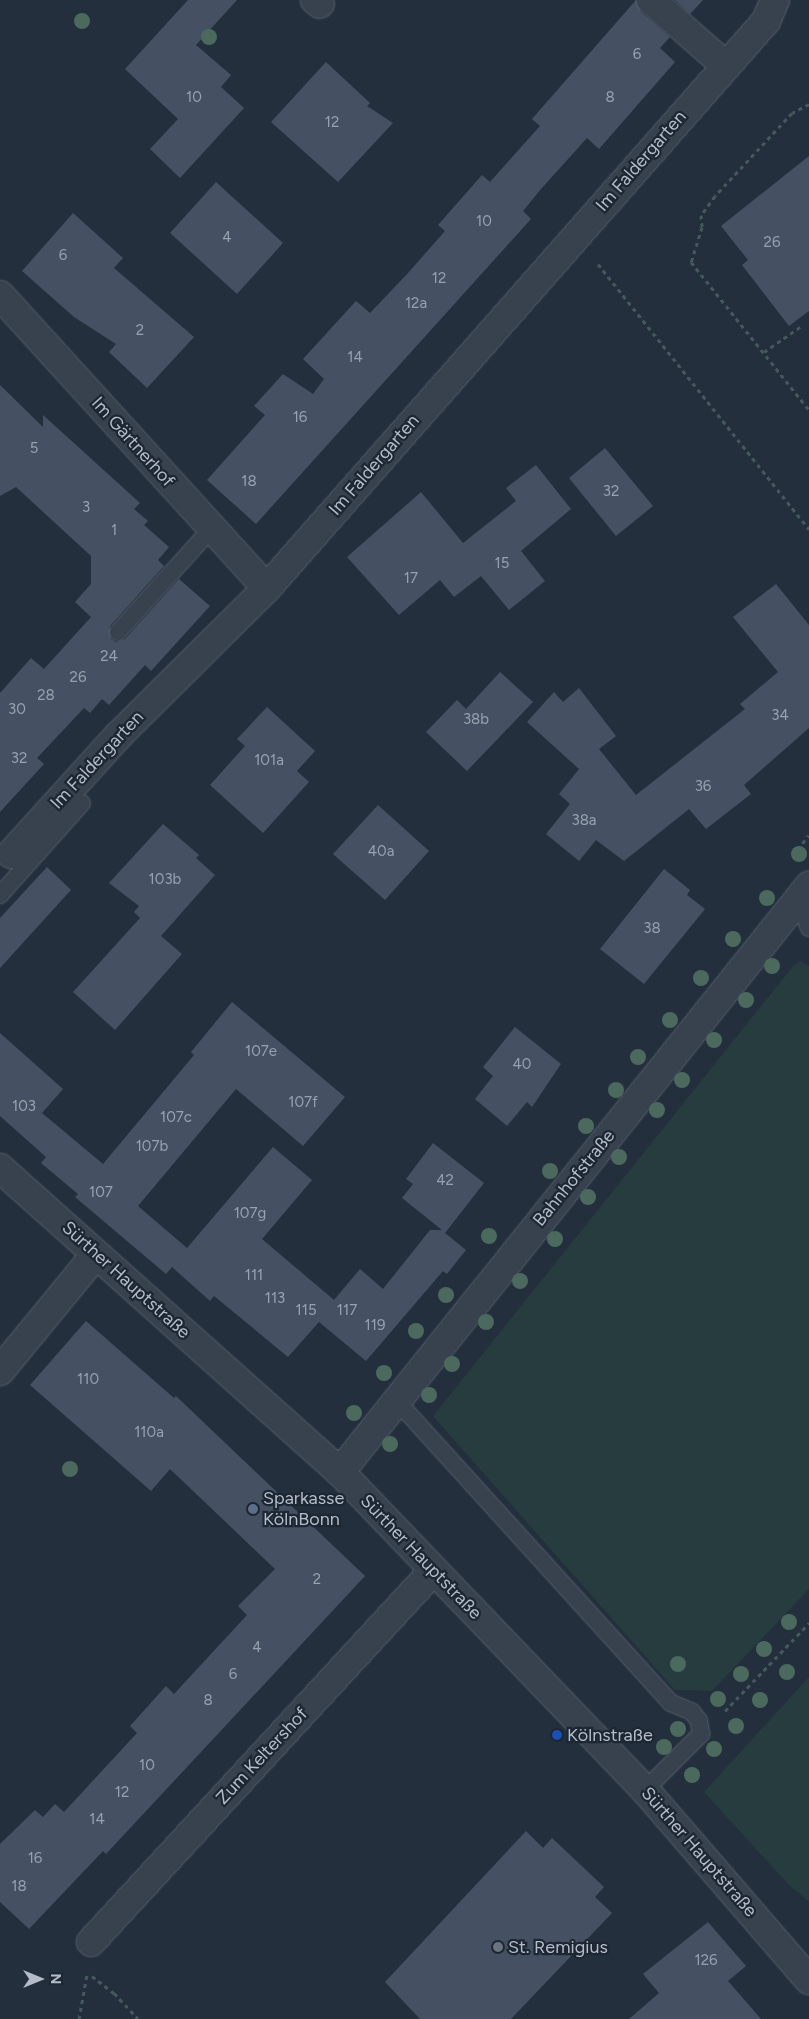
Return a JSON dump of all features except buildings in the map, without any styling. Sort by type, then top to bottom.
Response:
[{"type":"street","points":[[651,0],[725,65]]},
{"type":"street","name":"Im Faldergarten","points":[[11,854],[119,735],[267,588],[766,20],[775,0]]},
{"type":"street","name":"Im Gärtnerhof","points":[[0,295],[267,588]]},
{"type":"street","name":"Bahnhofstraße","points":[[340,1472],[804,892]]},
{"type":"street","name":"Sürther Hauptstraße","points":[[0,1168],[340,1472],[645,1790],[809,1980]]},
{"type":"street","points":[[0,1370],[96,1254]]},
{"type":"street","name":"Zum Keltershof","points":[[91,1942],[433,1571]]},
{"type":"lane","points":[[118,632],[212,528]]},
{"type":"lane","points":[[0,895],[82,803]]},
{"type":"lane","points":[[804,892],[809,928]]},
{"type":"lane","points":[[396,1400],[671,1702],[692,1712],[699,1721],[702,1734],[645,1790]]},
{"type":"path","points":[[809,104],[792,113],[715,196],[702,215],[702,227],[691,262],[809,410]]},
{"type":"path","points":[[575,236],[809,529]]},
{"type":"path","points":[[764,352],[800,327]]},
{"type":"path","points":[[702,1734],[809,1623]]},
{"type":"path","points":[[80,2019],[91,1942]]},
{"type":"path","points":[[88,1973],[114,1993],[138,2019]]},
{"type":"green space","points":[[800,961],[809,966],[809,1589],[712,1691],[675,1690],[433,1416],[794,965]]},
{"type":"green space","points":[[809,1677],[809,1902],[788,1884],[704,1792]]},
{"type":"place","name":"Sparkasse KölnBonn","points":[[253,1509]]},
{"type":"place","name":"Kölnstraße","points":[[557,1735]]},
{"type":"place","name":"St. Remigius","points":[[498,1947]]}]
